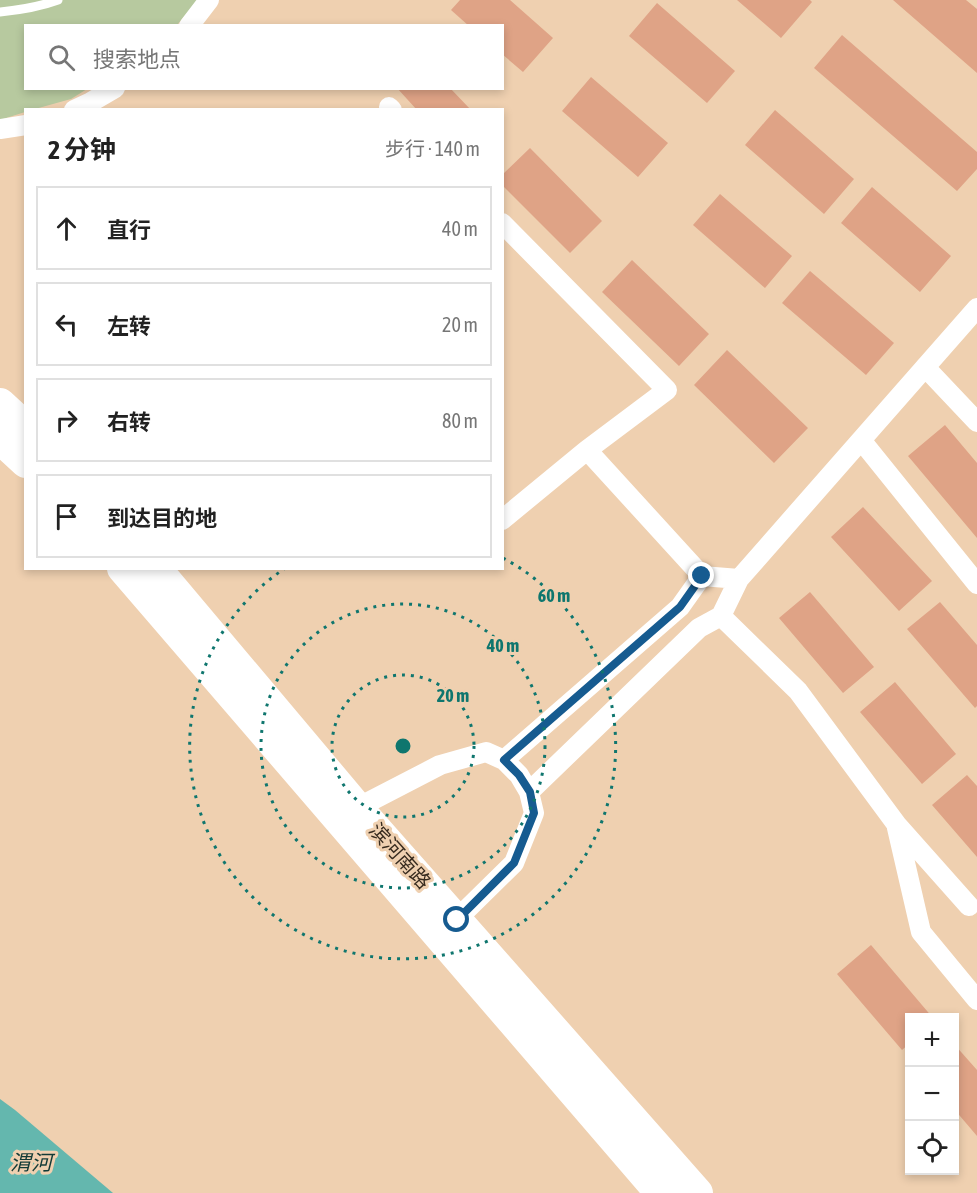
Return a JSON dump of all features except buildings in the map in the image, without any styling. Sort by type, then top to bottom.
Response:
[{"type":"highway","points":[[0,404],[24,426]]},
{"type":"highway","points":[[0,438],[24,460]]},
{"type":"highway","name":"滨河南路","points":[[125,570],[661,1193]]},
{"type":"highway","name":"滨河南路","points":[[157,570],[357,808],[698,1193]]},
{"type":"street","points":[[191,24],[209,0]]},
{"type":"street","points":[[78,108],[112,90]]},
{"type":"street","points":[[0,129],[24,125]]},
{"type":"street","points":[[504,225],[666,390],[587,450],[504,518]]},
{"type":"street","points":[[530,792],[699,628],[721,616],[739,579],[977,308]]},
{"type":"street","points":[[925,367],[977,422]]},
{"type":"street","points":[[861,440],[977,584]]},
{"type":"street","points":[[587,450],[702,576],[739,579]]},
{"type":"street","points":[[504,760],[680,607],[702,576]]},
{"type":"street","points":[[721,616],[798,691],[897,825],[969,906]]},
{"type":"street","points":[[357,808],[440,765],[486,752],[504,760],[519,775],[530,792],[534,813],[514,863],[457,920]]},
{"type":"street","points":[[897,825],[921,932],[977,1000]]},
{"type":"lane","points":[[0,12],[21,10],[58,0]]},
{"type":"green space","points":[[0,0],[198,0],[178,24],[24,24],[24,90],[85,90],[71,99],[39,108],[24,108],[24,112],[0,120]]},
{"type":"water","name":"渭河","points":[[0,1099],[15,1110],[113,1193],[0,1193]]},
{"type":"route","points":[[457,920],[514,863],[534,813],[530,792],[519,775],[504,760],[680,607],[702,576]]}]
